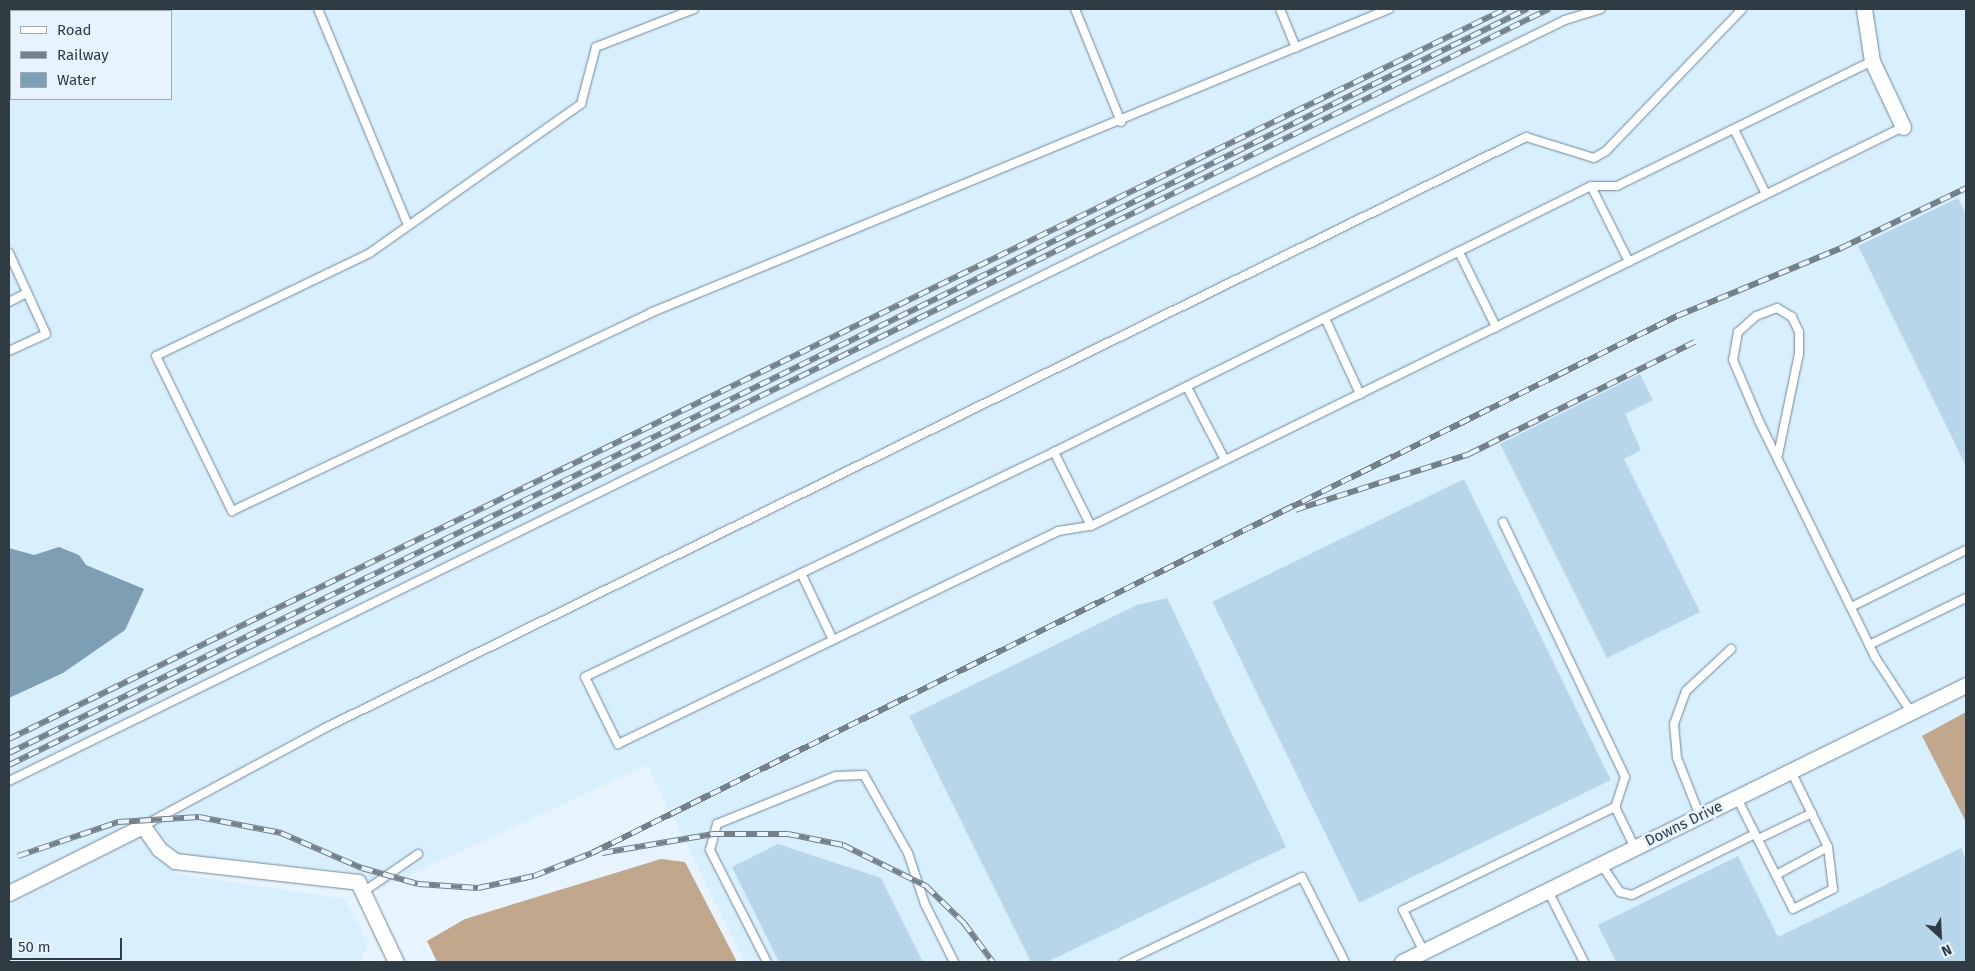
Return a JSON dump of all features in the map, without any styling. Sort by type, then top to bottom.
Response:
[{"type":"street","points":[[1864,9],[1868,25],[1872,61],[1903,127]]},
{"type":"street","name":"Downs Drive","points":[[1402,962],[1966,685]]},
{"type":"street","points":[[9,892],[143,826],[159,849],[175,861],[358,882],[396,962]]},
{"type":"lane","points":[[318,9],[408,225]]},
{"type":"lane","points":[[694,9],[596,48],[581,104],[370,253],[156,356],[232,511],[650,313],[1121,122],[1389,9]]},
{"type":"lane","points":[[1075,9],[1121,122]]},
{"type":"lane","points":[[1280,9],[1296,48]]},
{"type":"lane","points":[[9,781],[1530,37],[1600,9]]},
{"type":"lane","points":[[143,826],[308,736],[1526,137],[1537,137],[1552,146],[1594,158],[1606,151],[1742,9]]},
{"type":"lane","points":[[1872,61],[1617,186],[1591,186],[1054,452],[584,677],[618,744],[1058,531],[1091,526],[1903,127]]},
{"type":"lane","points":[[1734,128],[1766,194]]},
{"type":"lane","points":[[1591,186],[1629,262]]},
{"type":"lane","points":[[1459,252],[1496,327]]},
{"type":"lane","points":[[9,253],[46,334],[9,351]]},
{"type":"lane","points":[[9,302],[27,293]]},
{"type":"lane","points":[[1778,455],[1799,354],[1799,332],[1792,317],[1777,308],[1756,316],[1738,332],[1733,360],[1778,455],[1869,645],[1910,712]]},
{"type":"lane","points":[[1325,318],[1360,394]]},
{"type":"lane","points":[[1187,387],[1225,460]]},
{"type":"lane","points":[[1054,452],[1091,526]]},
{"type":"lane","points":[[1503,522],[1625,777],[1615,807],[1635,848]]},
{"type":"lane","points":[[1851,607],[1966,550]]},
{"type":"lane","points":[[801,573],[833,640]]},
{"type":"lane","points":[[1869,645],[1966,598]]},
{"type":"lane","points":[[1700,816],[1678,758],[1674,724],[1686,692],[1731,649]]},
{"type":"lane","points":[[1737,798],[1793,909],[1833,889],[1828,848],[1791,771]]},
{"type":"lane","points":[[767,962],[710,850],[717,824],[836,776],[864,774],[908,853],[925,904],[954,962]]},
{"type":"lane","points":[[1424,952],[1404,910],[1615,807]]},
{"type":"lane","points":[[1602,864],[1620,892],[1632,895],[1757,836],[1812,813]]},
{"type":"lane","points":[[1776,874],[1828,848]]},
{"type":"lane","points":[[363,892],[418,854]]},
{"type":"lane","points":[[1124,962],[1302,877],[1345,962]]},
{"type":"lane","points":[[1548,891],[1584,962]]},
{"type":"shaded area","points":[[9,9],[1966,9],[1966,962],[745,962],[647,765],[378,890],[354,872],[175,853],[174,873],[345,899],[368,943],[361,960],[353,962],[9,962],[9,777],[300,631],[9,776]]},
{"type":"shaded area","points":[[1966,712],[1966,822],[1922,736]]},
{"type":"shaded area","points":[[661,859],[685,862],[737,962],[437,962],[427,941],[465,919]]},
{"type":"water","points":[[59,547],[79,555],[86,565],[144,589],[125,630],[63,673],[9,698],[9,548],[34,555]]},
{"type":"building","points":[[1958,198],[1966,214],[1966,466],[1858,246]]},
{"type":"building","points":[[1640,374],[1653,400],[1625,414],[1641,450],[1624,459],[1700,612],[1607,658],[1500,444]]},
{"type":"building","points":[[1464,479],[1611,780],[1359,903],[1212,602]]},
{"type":"building","points":[[1167,598],[1286,847],[1047,962],[1031,962],[909,716],[1137,605]]},
{"type":"building","points":[[778,844],[881,878],[923,962],[779,962],[732,867]]},
{"type":"building","points":[[1961,848],[1966,860],[1966,962],[1616,962],[1598,925],[1738,856],[1778,937]]},
{"type":"railway","points":[[9,739],[1505,9]]},
{"type":"railway","points":[[9,753],[1527,9]]},
{"type":"railway","points":[[9,765],[1549,9]]},
{"type":"railway","points":[[18,856],[118,822],[199,817],[281,833],[362,868],[418,884],[478,888],[534,876],[592,853],[1677,316],[1841,248],[1966,188]]},
{"type":"railway","points":[[1295,510],[1469,454],[1695,342]]},
{"type":"railway","points":[[602,853],[713,834],[788,834],[843,845],[926,886],[964,923],[993,962]]}]
